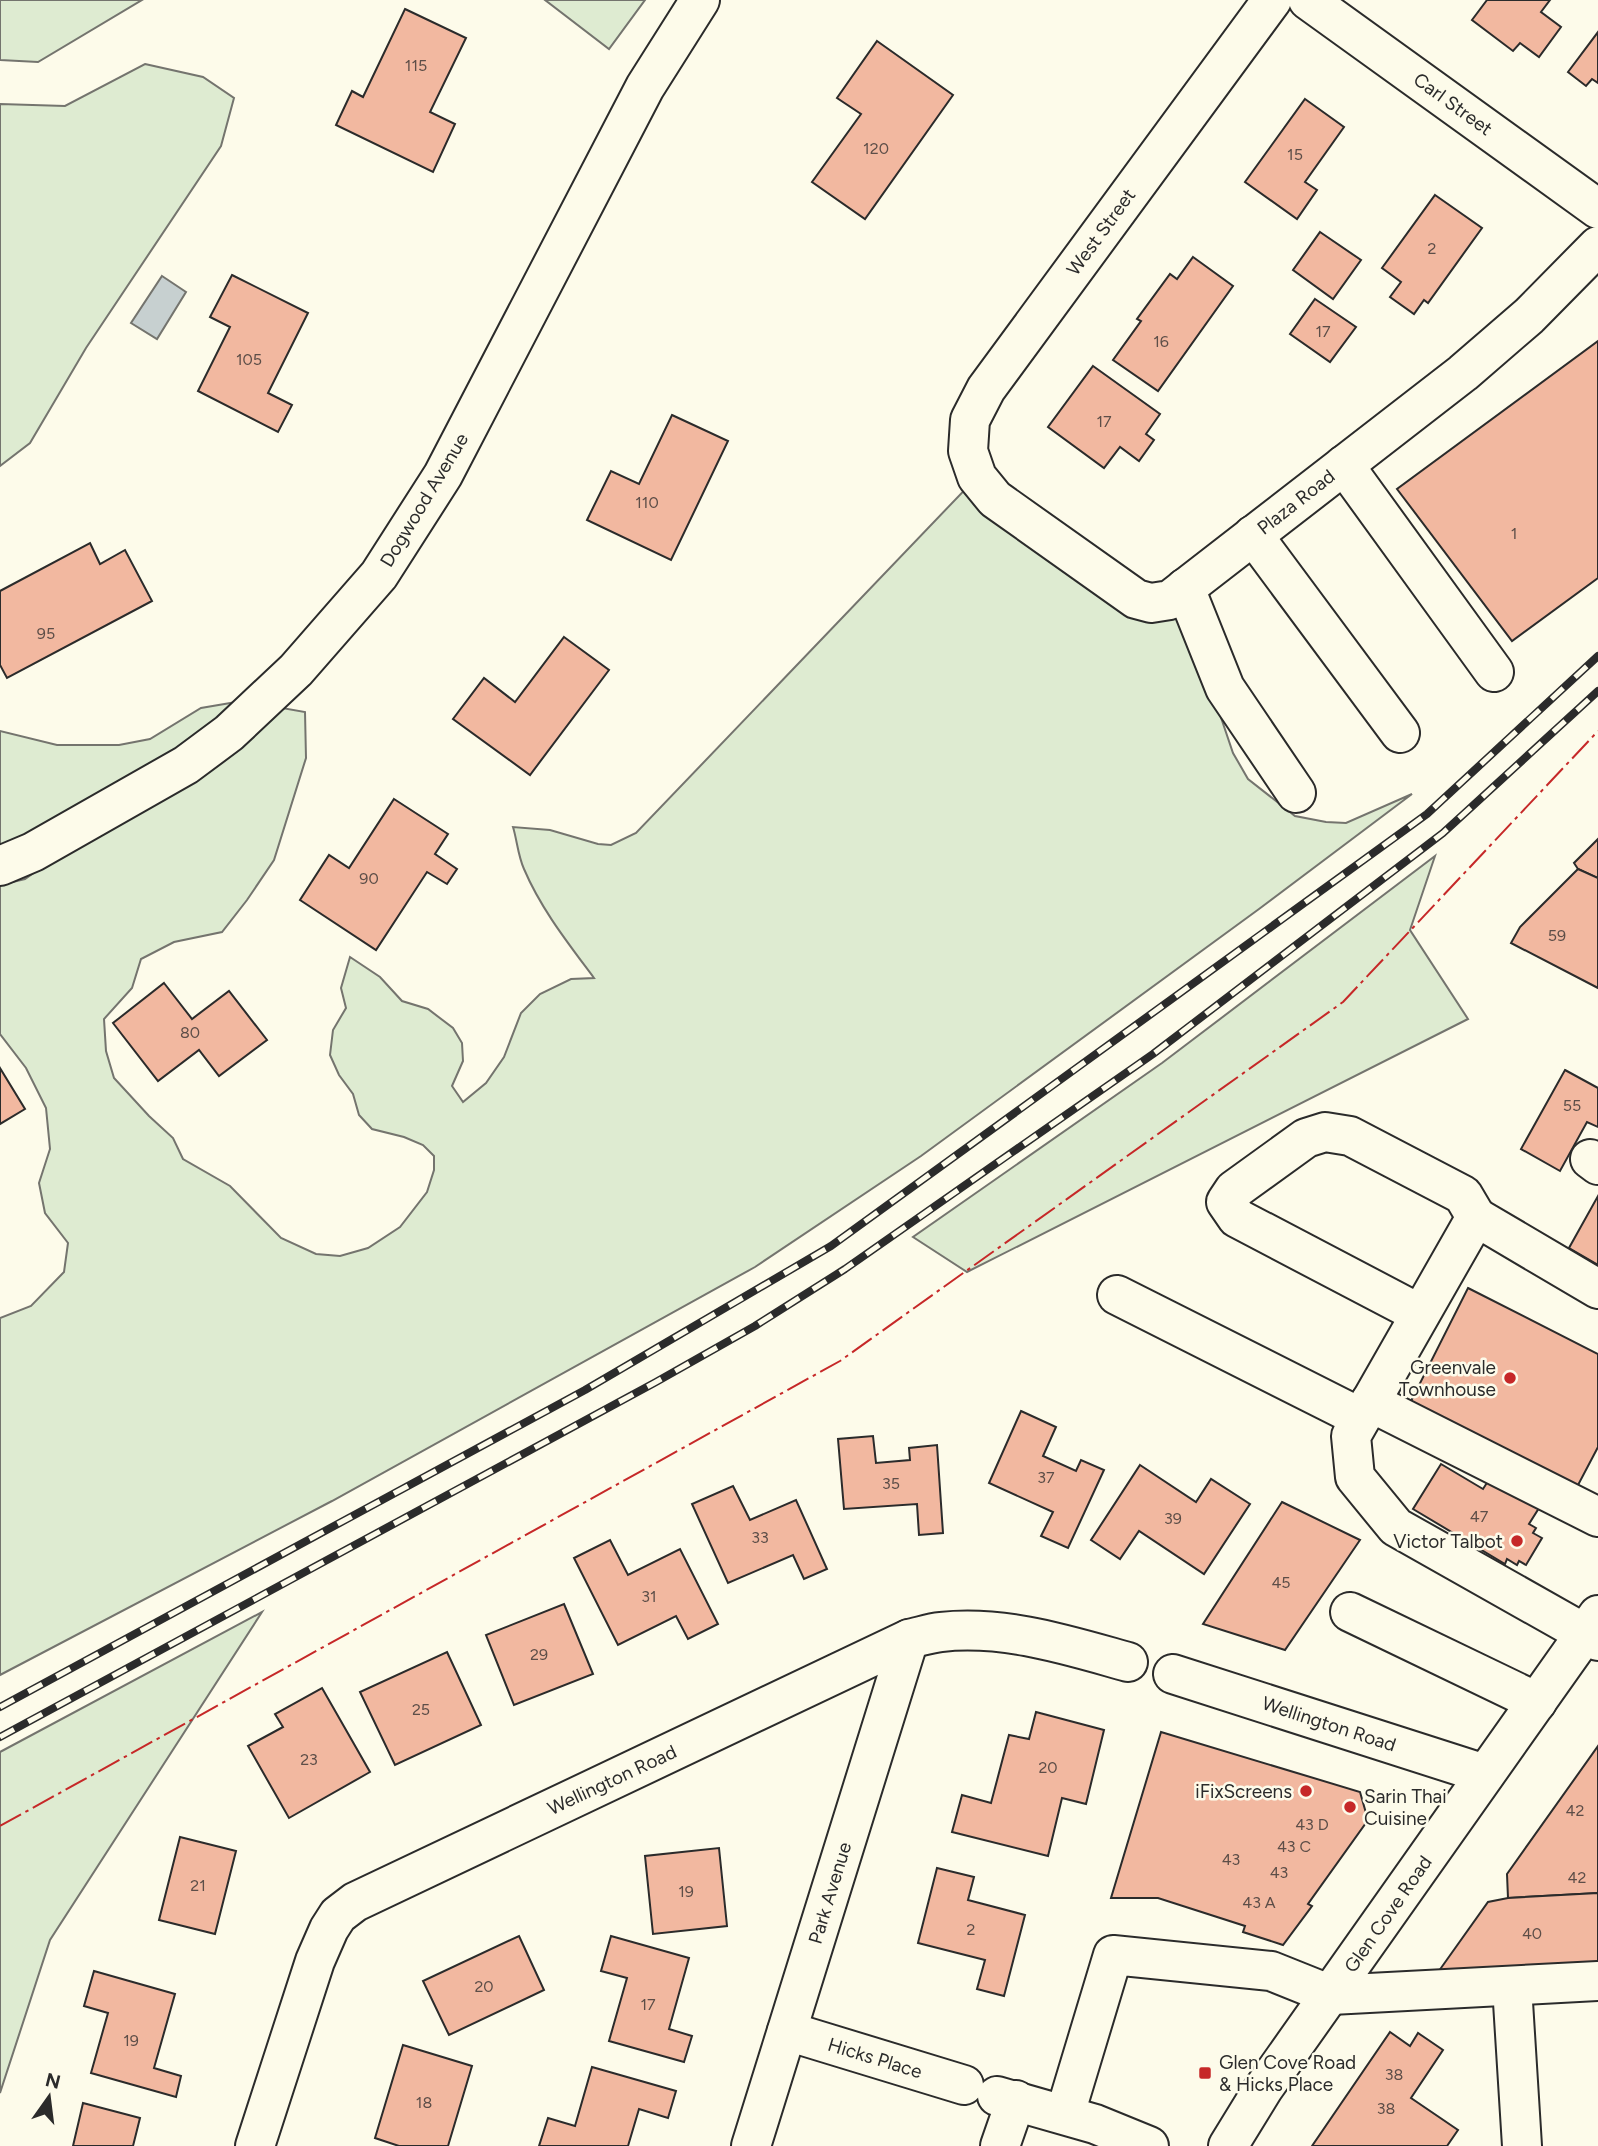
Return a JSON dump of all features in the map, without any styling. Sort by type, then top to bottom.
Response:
[{"type":"street","name":"Dogwood Avenue","points":[[0,866],[33,852],[186,765],[229,733],[296,670],[379,575],[443,475],[645,87],[700,0]]},
{"type":"street","name":"West Street","points":[[977,477],[968,451],[970,420],[986,389],[1272,0]]},
{"type":"street","name":"Carl Street","points":[[1308,0],[1598,209]]},
{"type":"street","name":"Plaza Road","points":[[977,477],[995,499],[1136,599],[1151,603],[1170,600],[1463,373],[1529,316],[1598,246]]},
{"type":"street","points":[[1344,466],[1494,672]]},
{"type":"street","points":[[1253,535],[1401,733]]},
{"type":"street","points":[[1185,588],[1224,688],[1296,793]]},
{"type":"street","points":[[1420,1314],[1237,1218],[1226,1202],[1234,1189],[1306,1138],[1325,1132],[1350,1136],[1464,1195],[1476,1217],[1598,1289]]},
{"type":"street","points":[[1476,1217],[1351,1436],[1355,1477],[1396,1527],[1594,1630]]},
{"type":"street","points":[[1116,1295],[1598,1517]]},
{"type":"street","points":[[1350,1612],[1536,1702]]},
{"type":"street","name":"Glen Cove Road","points":[[1228,2146],[1263,2089],[1536,1702],[1594,1630]]},
{"type":"street","name":"Wellington Road","points":[[255,2146],[315,1961],[329,1929],[338,1916],[355,1902],[909,1639],[940,1632],[1015,1633],[1051,1640],[1128,1662]]},
{"type":"street","name":"Park Avenue","points":[[751,2146],[909,1639]]},
{"type":"street","name":"Wellington Road","points":[[1173,1674],[1485,1774]]},
{"type":"street","points":[[1065,2114],[1113,1955],[1271,1972],[1331,1995],[1598,1981]]},
{"type":"street","points":[[1512,1986],[1522,2146]]},
{"type":"street","name":"Hicks Place","points":[[787,2031],[1065,2114],[1149,2146]]},
{"type":"street","points":[[992,2094],[1000,2146]]},
{"type":"green space","points":[[0,0],[142,0],[38,62],[0,60]]},
{"type":"green space","points":[[545,0],[645,0],[609,49]]},
{"type":"green space","points":[[145,64],[203,77],[234,98],[221,146],[86,348],[30,443],[0,466],[0,104],[65,106]]},
{"type":"green space","points":[[977,477],[1136,599],[1181,599],[1233,753],[1248,779],[1295,816],[1346,823],[1412,794],[921,1156],[755,1267],[332,1501],[0,1675],[0,1318],[31,1306],[64,1272],[68,1243],[45,1213],[39,1183],[50,1149],[46,1108],[26,1068],[0,1034],[0,885],[25,879],[66,850],[0,850],[0,731],[57,745],[119,745],[150,739],[201,708],[242,701],[305,712],[306,758],[274,860],[222,932],[174,942],[141,959],[132,988],[104,1019],[106,1051],[114,1078],[173,1138],[183,1159],[230,1186],[281,1238],[316,1254],[340,1256],[368,1248],[400,1227],[427,1192],[434,1170],[434,1156],[423,1145],[372,1129],[359,1115],[353,1094],[339,1075],[330,1055],[333,1030],[346,1008],[341,988],[350,957],[380,977],[402,1001],[428,1009],[453,1028],[462,1043],[463,1061],[452,1086],[463,1102],[486,1083],[504,1057],[521,1013],[540,994],[571,979],[594,978],[538,898],[522,864],[513,827],[550,830],[598,844],[611,845],[636,833]]},
{"type":"green space","points":[[1435,856],[1410,930],[1468,1019],[967,1272],[913,1237],[1162,1063]]},
{"type":"green space","points":[[262,1612],[50,1940],[0,2093],[0,1752]]},
{"type":"shaded area","points":[[162,276],[186,292],[157,339],[131,323]]},
{"type":"building","points":[[1487,0],[1550,0],[1541,12],[1561,27],[1539,57],[1520,43],[1513,51],[1472,20]]},
{"type":"building","points":[[405,9],[466,38],[430,112],[455,124],[433,172],[336,125],[352,91],[363,97]]},
{"type":"building","points":[[1598,32],[1598,83],[1592,79],[1586,86],[1568,72]]},
{"type":"building","points":[[877,41],[953,95],[865,219],[812,182],[861,114],[837,98]]},
{"type":"building","points":[[1305,99],[1344,127],[1305,182],[1317,190],[1297,219],[1245,182]]},
{"type":"building","points":[[1435,195],[1482,228],[1428,303],[1424,300],[1414,314],[1390,297],[1401,282],[1382,268]]},
{"type":"building","points":[[1320,232],[1361,260],[1333,299],[1293,270]]},
{"type":"building","points":[[1193,257],[1233,286],[1158,391],[1113,360],[1141,321],[1137,319],[1170,274],[1177,279]]},
{"type":"building","points":[[232,275],[308,313],[268,393],[292,405],[278,432],[198,391],[230,327],[210,317]]},
{"type":"building","points":[[1315,299],[1356,327],[1330,362],[1290,334]]},
{"type":"building","points":[[1598,341],[1598,578],[1512,641],[1397,489]]},
{"type":"building","points":[[1093,366],[1160,414],[1146,434],[1154,440],[1139,461],[1120,447],[1104,468],[1048,427]]},
{"type":"building","points":[[672,415],[728,441],[671,560],[587,520],[611,471],[639,484]]},
{"type":"building","points":[[90,543],[100,564],[125,550],[152,601],[7,678],[0,665],[0,591]]},
{"type":"building","points":[[564,637],[609,670],[530,775],[453,719],[484,678],[515,702]]},
{"type":"building","points":[[394,799],[448,834],[435,854],[457,869],[447,884],[427,872],[376,950],[300,900],[329,855],[349,868]]},
{"type":"building","points":[[1598,839],[1598,878],[1578,869],[1574,863]]},
{"type":"building","points":[[1578,869],[1598,878],[1598,988],[1511,943],[1520,927]]},
{"type":"building","points":[[164,983],[192,1019],[229,991],[267,1040],[219,1076],[199,1050],[158,1081],[113,1023]]},
{"type":"building","points":[[0,1068],[25,1109],[0,1124]]},
{"type":"building","points":[[1565,1070],[1598,1088],[1598,1127],[1587,1122],[1560,1171],[1521,1149]]},
{"type":"building","points":[[1598,1196],[1598,1265],[1569,1248]]},
{"type":"building","name":"Greenvale Townhouse","points":[[1468,1288],[1598,1354],[1598,1447],[1577,1487],[1410,1403]]},
{"type":"building","points":[[1021,1411],[1056,1427],[1043,1456],[1076,1471],[1081,1460],[1104,1470],[1068,1548],[1041,1536],[1053,1512],[989,1483]]},
{"type":"building","points":[[873,1436],[876,1463],[910,1460],[909,1448],[937,1445],[943,1533],[919,1535],[917,1504],[844,1509],[838,1439]]},
{"type":"building","points":[[1441,1464],[1483,1489],[1490,1478],[1539,1508],[1529,1524],[1536,1528],[1533,1533],[1542,1538],[1526,1565],[1519,1561],[1517,1565],[1507,1559],[1505,1564],[1413,1509]]},
{"type":"building","points":[[1140,1465],[1196,1502],[1211,1479],[1250,1504],[1204,1574],[1139,1531],[1120,1559],[1091,1540]]},
{"type":"building","points":[[733,1486],[750,1520],[796,1500],[827,1569],[804,1579],[793,1555],[728,1583],[692,1504]]},
{"type":"building","points":[[1282,1502],[1360,1540],[1285,1650],[1203,1624]]},
{"type":"building","points":[[610,1540],[628,1575],[680,1549],[718,1624],[688,1639],[676,1616],[618,1645],[574,1558]]},
{"type":"building","points":[[564,1604],[593,1674],[514,1705],[486,1635]]},
{"type":"building","points":[[447,1652],[481,1725],[395,1765],[360,1692]]},
{"type":"building","points":[[322,1688],[370,1772],[289,1818],[248,1746],[283,1727],[275,1714]]},
{"type":"building","points":[[1036,1712],[1104,1730],[1086,1804],[1062,1798],[1048,1856],[952,1832],[962,1795],[991,1803],[1009,1735],[1029,1739]]},
{"type":"building","points":[[1161,1732],[1360,1792],[1368,1820],[1308,1904],[1312,1906],[1283,1945],[1243,1932],[1245,1926],[1158,1898],[1111,1898]]},
{"type":"building","points":[[1598,1746],[1598,1893],[1508,1898],[1507,1874]]},
{"type":"building","points":[[180,1837],[236,1851],[215,1934],[159,1920]]},
{"type":"building","points":[[719,1848],[727,1926],[653,1934],[645,1856]]},
{"type":"building","points":[[937,1868],[974,1877],[968,1900],[1025,1915],[1004,1996],[977,1989],[985,1960],[918,1943]]},
{"type":"building","points":[[1598,1893],[1598,1965],[1436,1975],[1488,1902],[1508,1898]]},
{"type":"building","points":[[519,1936],[544,1990],[449,2035],[423,1981]]},
{"type":"building","points":[[611,1936],[689,1958],[669,2029],[692,2036],[684,2062],[609,2041],[627,1978],[601,1971]]},
{"type":"building","points":[[94,1971],[175,1994],[154,2068],[181,2076],[176,2097],[91,2073],[108,2013],[84,2006]]},
{"type":"building","points":[[1390,2032],[1410,2046],[1418,2033],[1443,2050],[1411,2098],[1458,2130],[1447,2146],[1312,2146]]},
{"type":"building","points":[[403,2045],[472,2066],[448,2146],[399,2146],[375,2138]]},
{"type":"building","points":[[592,2067],[676,2091],[668,2118],[639,2109],[628,2146],[539,2146],[548,2118],[575,2126]]},
{"type":"building","points":[[83,2103],[140,2118],[133,2146],[73,2146]]},
{"type":"railway","points":[[0,1707],[585,1390],[831,1246],[1427,814],[1598,656]]},
{"type":"railway","points":[[0,1737],[656,1382],[755,1326],[845,1269],[1153,1054],[1443,833],[1598,691]]},
{"type":"power","points":[[0,1826],[840,1361],[1343,1002],[1598,731]]},
{"type":"place","name":"Greenvale Townhouse","points":[[1510,1378]]},
{"type":"place","name":"Victor Talbot","points":[[1517,1541]]},
{"type":"place","name":"iFixScreens","points":[[1306,1791]]},
{"type":"place","name":"Sarin Thai Cuisine","points":[[1350,1807]]},
{"type":"place","name":"Glen Cove Road & Hicks Place","points":[[1205,2073]]}]
